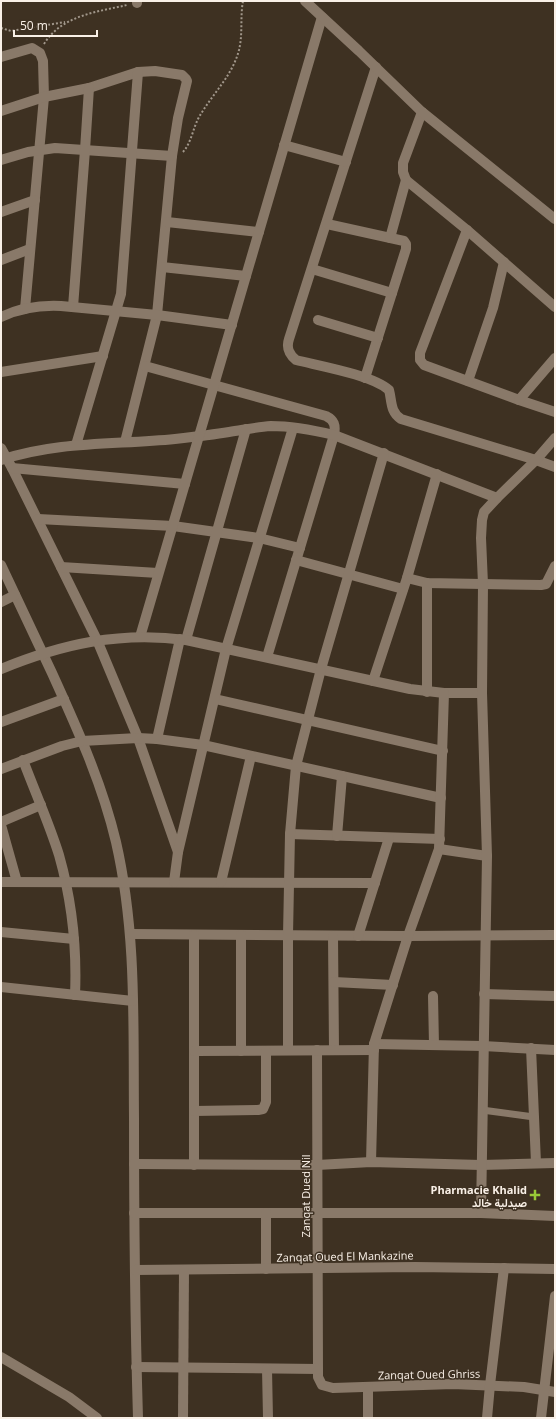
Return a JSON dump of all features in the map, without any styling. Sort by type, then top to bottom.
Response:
[{"type":"street","points":[[308,2],[422,112],[555,219]]},
{"type":"street","points":[[140,637],[322,17]]},
{"type":"street","points":[[1,57],[32,48],[40,52],[43,61],[44,97],[25,309]]},
{"type":"street","points":[[376,67],[288,343],[289,353],[296,360],[365,378],[383,385],[389,390],[392,410],[401,419],[555,467]]},
{"type":"street","points":[[1,111],[44,97],[89,88],[138,72],[155,71],[182,75],[186,78],[187,81],[178,118],[172,156],[167,222],[157,315],[125,442]]},
{"type":"street","points":[[76,445],[117,311],[122,288],[138,72]]},
{"type":"street","points":[[73,307],[89,88]]},
{"type":"street","points":[[422,112],[403,163],[403,172],[406,180],[467,230],[555,307]]},
{"type":"street","points":[[284,145],[346,162]]},
{"type":"street","points":[[1,160],[28,152],[55,148],[172,156]]},
{"type":"street","points":[[390,238],[406,180]]},
{"type":"street","points":[[1,212],[35,200]]},
{"type":"street","points":[[167,222],[259,232]]},
{"type":"street","points":[[327,224],[404,241],[406,244],[406,249],[365,378]]},
{"type":"street","points":[[467,230],[420,353],[420,360],[424,365],[555,412]]},
{"type":"street","points":[[1,260],[30,250]]},
{"type":"street","points":[[468,381],[493,308],[504,262]]},
{"type":"street","points":[[162,267],[246,276]]},
{"type":"street","points":[[312,269],[392,293]]},
{"type":"street","points":[[1,317],[25,309],[49,305],[157,315],[232,325]]},
{"type":"street","points":[[318,320],[378,338]]},
{"type":"street","points":[[1,372],[103,356]]},
{"type":"street","points":[[519,400],[555,358]]},
{"type":"street","points":[[145,366],[326,416],[331,418],[334,423],[334,435],[267,657]]},
{"type":"street","points":[[4,459],[41,450],[76,445],[199,436],[270,426],[293,428],[334,435],[384,453],[497,498]]},
{"type":"street","points":[[174,882],[178,852],[226,649],[293,428]]},
{"type":"street","points":[[157,739],[183,640],[217,532],[246,429]]},
{"type":"street","points":[[481,1213],[486,856],[482,693],[482,520],[484,512],[536,460],[555,438]]},
{"type":"street","points":[[1,448],[4,459],[12,468],[97,640],[138,738],[178,852]]},
{"type":"street","points":[[288,1050],[290,834],[296,766],[321,669],[384,453]]},
{"type":"street","points":[[12,468],[185,484]]},
{"type":"street","points":[[373,681],[407,578],[437,474]]},
{"type":"street","points":[[38,519],[173,526],[259,538],[300,548]]},
{"type":"street","points":[[296,560],[403,589]]},
{"type":"street","points":[[1,565],[64,699],[82,741],[107,810],[124,881],[131,934],[133,1001],[134,1213],[138,1418]]},
{"type":"street","points":[[407,578],[427,583],[541,585],[546,584],[555,566]]},
{"type":"street","points":[[61,567],[158,573]]},
{"type":"street","points":[[427,583],[427,692]]},
{"type":"street","points":[[1,602],[16,595]]},
{"type":"street","points":[[1,669],[61,648],[97,640],[140,637],[183,640],[427,692],[482,693]]},
{"type":"street","points":[[371,1162],[374,1047],[408,936],[440,844],[444,693]]},
{"type":"street","points":[[1,722],[64,699]]},
{"type":"street","points":[[215,699],[442,751]]},
{"type":"street","points":[[1,769],[62,746],[82,741],[138,738],[157,739],[203,745],[441,798]]},
{"type":"street","points":[[221,882],[251,756]]},
{"type":"street","points":[[23,760],[51,830],[66,882],[76,958],[75,995]]},
{"type":"street","points":[[337,836],[342,776]]},
{"type":"street","points":[[18,882],[1,823],[41,805]]},
{"type":"street","points":[[290,834],[389,838],[440,844],[486,856]]},
{"type":"street","points":[[358,936],[389,838]]},
{"type":"street","points":[[1,882],[124,881],[375,883]]},
{"type":"street","points":[[1,932],[74,939]]},
{"type":"street","points":[[131,934],[333,936],[555,935]]},
{"type":"street","points":[[194,935],[194,1165]]},
{"type":"street","points":[[241,935],[241,1051]]},
{"type":"street","points":[[333,936],[334,1050]]},
{"type":"street","points":[[334,982],[393,985]]},
{"type":"street","points":[[1,987],[133,1001]]},
{"type":"street","points":[[484,994],[555,996]]},
{"type":"street","points":[[434,996],[434,1045]]},
{"type":"street","points":[[194,1051],[334,1050],[434,1045],[555,1050]]},
{"type":"street","points":[[532,1048],[536,1163]]},
{"type":"street","name":"Zanqat Dued Nil","points":[[317,1050],[318,1369],[320,1381],[322,1385],[326,1387]]},
{"type":"street","points":[[194,1111],[262,1109],[266,1102],[266,1051]]},
{"type":"street","points":[[482,1110],[534,1117]]},
{"type":"street","points":[[134,1164],[317,1165],[371,1162],[481,1165],[555,1163]]},
{"type":"street","points":[[134,1213],[481,1213],[555,1216]]},
{"type":"street","points":[[266,1213],[266,1269]]},
{"type":"street","name":"Zanqat Oued El Mankazine","points":[[135,1270],[415,1267],[555,1269]]},
{"type":"street","points":[[487,1418],[504,1268]]},
{"type":"street","points":[[183,1418],[184,1270]]},
{"type":"street","points":[[541,1418],[555,1296]]},
{"type":"street","points":[[1,1357],[69,1397],[97,1418]]},
{"type":"street","points":[[136,1367],[318,1369]]},
{"type":"street","points":[[267,1369],[268,1418]]},
{"type":"street","name":"Zanqat Oued Ghriss","points":[[326,1387],[453,1384],[524,1387],[555,1392]]},
{"type":"street","points":[[368,1387],[368,1418]]},
{"type":"path","points":[[172,156],[178,155],[188,146],[199,118],[228,77],[236,60],[241,41],[243,1]]},
{"type":"path","points":[[1,28],[11,31],[66,22],[81,16],[137,2]]},
{"type":"path","points":[[40,52],[48,38],[56,29],[66,22]]},
{"type":"place","name":"Pharmacie Khalid صيدلية خالد","points":[[535,1195]]}]
